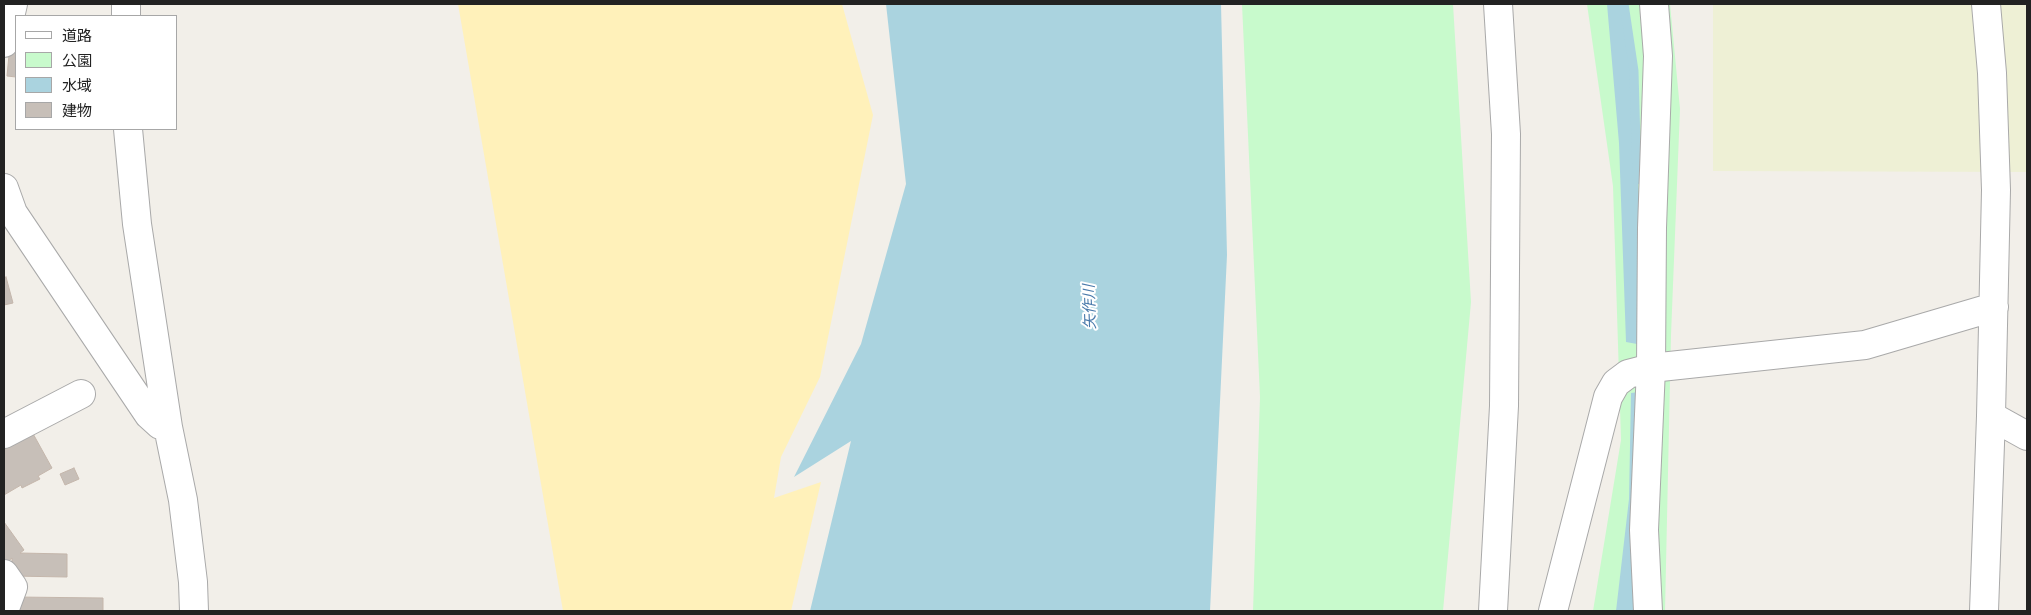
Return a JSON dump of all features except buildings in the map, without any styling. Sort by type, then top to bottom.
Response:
[{"type":"street","points":[[4,43],[13,4]]},
{"type":"street","points":[[1493,611],[1504,396],[1506,134],[1498,4]]},
{"type":"street","points":[[1648,611],[1644,530],[1651,368],[1652,228],[1658,56],[1654,4]]},
{"type":"street","points":[[1984,611],[1996,190],[1992,73],[1986,4]]},
{"type":"street","points":[[128,130],[137,224],[168,427],[183,500],[193,582],[194,611]]},
{"type":"street","points":[[4,188],[13,213],[149,415],[160,425],[168,427]]},
{"type":"street","points":[[1553,611],[1608,396],[1616,383],[1628,374],[1651,368],[1865,345],[1994,307]]},
{"type":"street","points":[[4,434],[81,394]]},
{"type":"street","points":[[1991,416],[2027,436]]},
{"type":"street","points":[[4,574],[13,587],[4,611]]},
{"type":"green space","points":[[1242,4],[1453,4],[1471,302],[1443,611],[1253,611],[1260,397]]},
{"type":"green space","points":[[1587,4],[1670,4],[1680,109],[1671,335],[1665,611],[1593,611],[1621,440],[1613,186]]},
{"type":"green space","points":[[1713,4],[2027,4],[2027,172],[1713,171]]},
{"type":"sand","points":[[458,4],[842,4],[873,115],[820,377],[781,457],[774,498],[821,482],[791,611],[563,611]]},
{"type":"water","name":"矢作川","points":[[886,4],[1221,4],[1227,255],[1210,611],[810,611],[851,441],[794,477],[861,344],[906,184]]},
{"type":"water","points":[[1607,4],[1627,4],[1648,346],[1626,342],[1619,143]]},
{"type":"water","points":[[1648,391],[1642,611],[1616,611],[1629,499],[1631,393]]},
{"type":"waterway","points":[[1624,4],[1634,71],[1637,180]]}]
